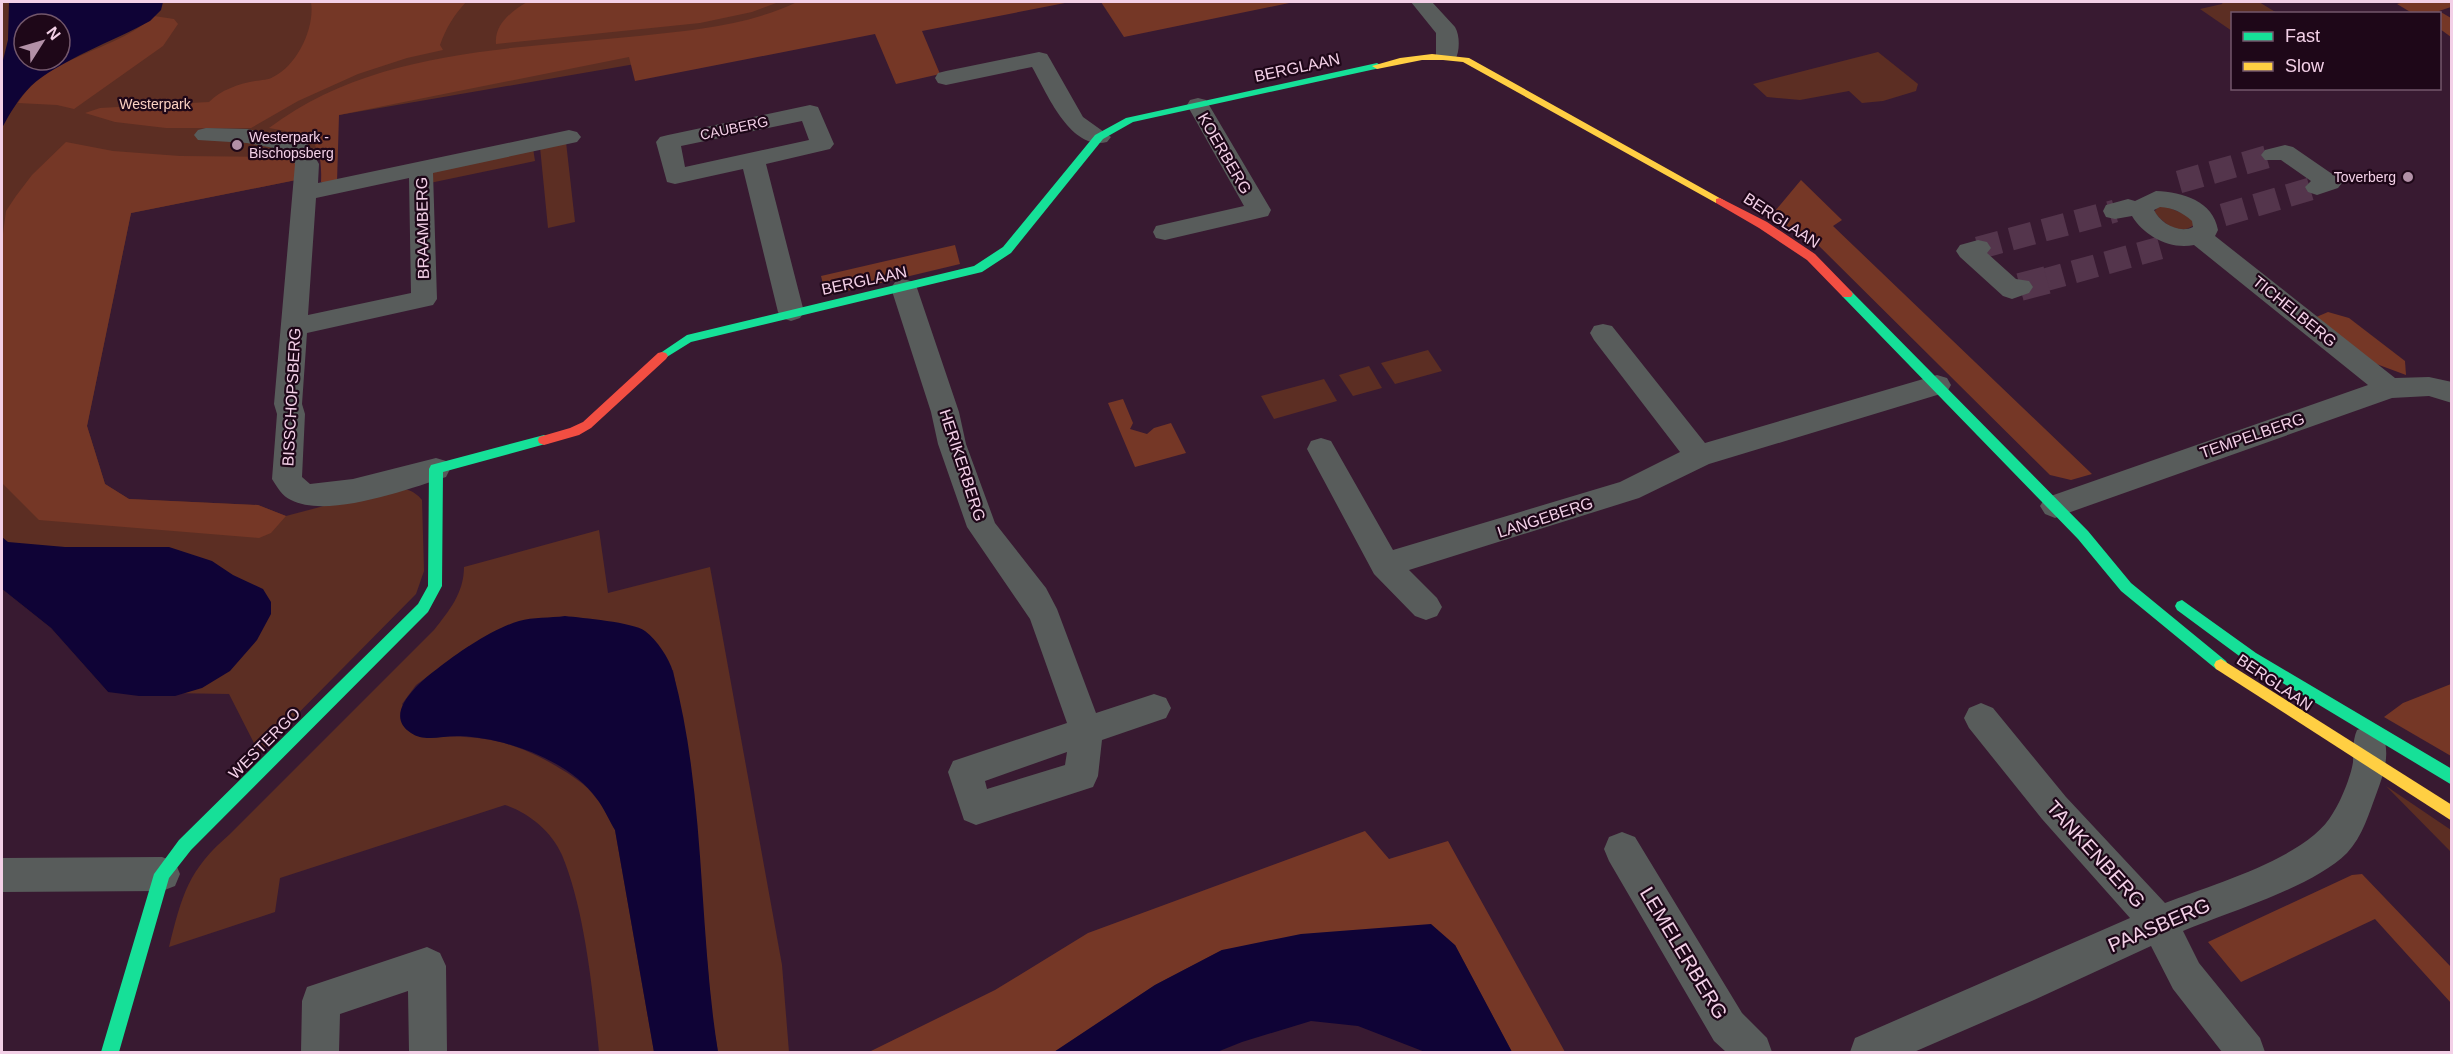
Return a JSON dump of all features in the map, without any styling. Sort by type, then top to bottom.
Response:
[{"type":"street","points":[[1421,2],[1447,32],[1447,55]]},
{"type":"street","name":"BERGLAAN","points":[[436,469],[574,432],[587,425],[676,344],[791,312],[904,288],[978,269],[1007,250],[1099,136],[1130,120],[1429,55],[1447,55],[1466,60],[1780,235],[1811,257],[2100,553],[2126,587],[2233,675],[2451,814]]},
{"type":"street","points":[[946,78],[1039,59],[1074,121],[1099,136]]},
{"type":"street","name":"KOERBERG","points":[[1165,232],[1258,210],[1198,105]]},
{"type":"street","name":"CAUBERG","points":[[810,112],[822,144],[753,159],[675,177],[668,142],[810,112]]},
{"type":"street","name":"BISSCHOPSBERG","points":[[206,135],[247,136],[298,146],[307,164],[288,404],[291,414],[287,479],[296,489],[310,495],[347,491],[436,469]]},
{"type":"street","points":[[305,193],[569,137]]},
{"type":"street","points":[[2273,155],[2285,152],[2330,183],[2317,187]]},
{"type":"street","points":[[753,159],[791,312]]},
{"type":"street","name":"BRAAMBERG","points":[[294,327],[424,299],[421,168]]},
{"type":"street","points":[[2177,191],[2192,208],[2192,230],[2155,228],[2148,222],[2142,210],[2144,205],[2177,191]]},
{"type":"street","points":[[2115,211],[2128,207],[2142,210]]},
{"type":"street","name":"TICHELBERG","points":[[2192,230],[2390,388]]},
{"type":"street","points":[[1978,248],[1969,251],[2012,290],[2020,287]]},
{"type":"street","name":"HERIKERBERG","points":[[904,288],[945,412],[952,444],[982,527],[1035,597],[1046,618],[1086,730],[1154,708]]},
{"type":"street","points":[[1603,333],[1700,456]]},
{"type":"street","name":"LANGEBERG","points":[[1385,565],[1629,490],[1700,456],[1936,385]]},
{"type":"street","name":"TEMPELBERG","points":[[2055,506],[2390,388],[2420,385],[2440,387],[2451,393]]},
{"type":"street","points":[[1321,449],[1385,565],[1426,607]]},
{"type":"street","name":"WESTERGO","points":[[110,1053],[162,874],[185,845],[423,608],[435,586],[437,564],[436,469]]},
{"type":"street","name":"BERGLAAN","points":[[2100,553],[2134,572]]},
{"type":"street","name":"BERGLAAN","points":[[2170,597],[2251,657],[2451,778]]},
{"type":"street","name":"TANKENBERG","points":[[1981,718],[2054,808],[2159,923],[2186,976],[2246,1053]]},
{"type":"street","name":"PAASBERG","points":[[1869,1053],[2159,923],[2309,861],[2335,840],[2348,822],[2370,764],[2368,728]]},
{"type":"street","name":"LEMELERBERG","points":[[1622,849],[1728,1027],[1753,1053]]},
{"type":"street","points":[[2,876],[162,874]]},
{"type":"street","points":[[320,1053],[321,1001],[427,966],[428,1053]]},
{"type":"green space","name":"Westerpark","points":[[2,2],[995,2],[339,115],[301,179],[131,213],[87,426],[105,484],[129,499],[258,505],[286,516],[392,488],[409,490],[422,500],[424,571],[416,594],[259,753],[229,694],[108,692],[51,628],[2,589]]},
{"type":"green space","points":[[2223,2],[2259,2],[2275,12],[2231,12],[2231,30],[2200,9]]},
{"type":"green space","points":[[1878,52],[1918,84],[1916,91],[1883,101],[1862,103],[1849,91],[1800,100],[1767,97],[1753,84]]},
{"type":"green space","points":[[566,142],[575,222],[548,228],[540,147]]},
{"type":"green space","points":[[533,148],[535,161],[425,184],[430,170]]},
{"type":"green space","points":[[2159,206],[2165,206],[2193,218],[2194,225],[2182,230],[2172,227],[2154,212]]},
{"type":"green space","points":[[1428,350],[1442,371],[1395,384],[1381,363]]},
{"type":"green space","points":[[1369,366],[1382,388],[1353,396],[1339,375]]},
{"type":"green space","points":[[1324,379],[1337,401],[1274,419],[1261,396]]},
{"type":"green space","points":[[599,530],[608,593],[710,567],[782,965],[789,1052],[718,1052],[712,1017],[690,763],[673,670],[469,646],[416,685],[402,704],[427,738],[479,738],[524,750],[573,776],[588,788],[599,802],[615,830],[654,1052],[599,1052],[591,978],[582,926],[577,901],[562,855],[552,838],[538,824],[514,808],[505,805],[280,878],[275,912],[169,947],[183,898],[205,860],[434,630],[450,609],[458,593],[464,567]]},
{"type":"green space","points":[[2386,786],[2451,830],[2451,852]]},
{"type":"shaded area","points":[[9,2],[163,2],[161,10],[150,21],[72,59],[72,12],[12,12],[12,72],[50,72],[31,86],[2,128],[2,64],[8,40]]},
{"type":"shaded area","points":[[311,2],[466,2],[445,33],[440,45],[443,50],[407,58],[358,74],[298,101],[251,128],[166,128],[115,122],[85,113],[100,108],[209,102],[224,91],[236,86],[271,78],[290,64],[303,44],[310,23]]},
{"type":"shaded area","points":[[527,2],[779,2],[752,12],[700,23],[496,44],[501,24],[510,14]]},
{"type":"shaded area","points":[[797,2],[1070,2],[922,31],[940,74],[896,84],[875,34],[635,81],[629,57],[339,115],[337,182],[321,182],[319,156],[311,141],[304,136],[269,128],[310,102],[353,82],[399,68],[446,57],[494,50],[720,26],[759,17]]},
{"type":"shaded area","points":[[1101,2],[1294,2],[1124,37]]},
{"type":"shaded area","points":[[2451,2],[2451,7],[2439,11],[2441,12],[2410,12],[2397,4]]},
{"type":"shaded area","points":[[2441,12],[2451,18],[2451,37],[2441,30]]},
{"type":"shaded area","points":[[154,16],[174,19],[178,24],[163,46],[74,109],[57,105],[18,103],[46,74],[72,72],[72,60],[138,28]]},
{"type":"shaded area","points":[[66,142],[113,151],[180,156],[292,157],[302,173],[301,179],[131,213],[87,426],[105,484],[129,499],[258,505],[286,516],[271,533],[259,538],[39,520],[2,483],[2,241],[6,211],[32,175]]},
{"type":"shaded area","points":[[1801,180],[1842,220],[1833,226],[2092,474],[2071,480],[2050,475],[1813,240],[1770,217]]},
{"type":"shaded area","points":[[955,245],[960,264],[826,296],[821,276]]},
{"type":"shaded area","points":[[2328,312],[2349,318],[2405,361],[2406,375],[2371,362],[2314,318]]},
{"type":"shaded area","points":[[1123,399],[1133,423],[1130,429],[1147,434],[1154,428],[1171,423],[1186,453],[1135,467],[1108,403]]},
{"type":"shaded area","points":[[2,537],[8,542],[65,547],[169,547],[212,561],[233,575],[263,589],[271,602],[271,614],[257,640],[230,671],[202,688],[175,696],[139,696],[108,692],[51,628],[2,589]]},
{"type":"shaded area","points":[[565,616],[630,625],[645,631],[666,655],[673,672],[684,719],[691,766],[707,957],[718,1052],[654,1052],[615,830],[600,803],[585,785],[553,762],[497,741],[460,736],[422,738],[416,736],[403,725],[400,717],[407,698],[414,690],[430,674],[465,648],[498,629],[519,621]]},
{"type":"shaded area","points":[[2451,684],[2451,756],[2384,717],[2403,703]]},
{"type":"shaded area","points":[[1365,831],[1389,859],[1448,841],[1565,1052],[1512,1052],[1455,945],[1222,950],[1155,985],[1054,1052],[869,1052],[995,990],[1088,933]]},
{"type":"shaded area","points":[[2362,874],[2451,967],[2451,1003],[2375,919],[2241,982],[2208,942],[2352,875]]},
{"type":"shaded area","points":[[1431,924],[1455,945],[1512,1052],[1425,1052],[1358,1026],[1311,1021],[1217,1052],[1054,1052],[1155,985],[1222,950],[1301,934]]},
{"type":"tunnel","points":[[2179,182],[2273,155]]},
{"type":"tunnel","points":[[2223,215],[2317,187]]},
{"type":"tunnel","points":[[1978,248],[2115,211]]},
{"type":"tunnel","points":[[2041,281],[2160,248]]},
{"type":"tunnel","points":[[2020,287],[2047,280]]},
{"type":"traffic: fast","points":[[662,356],[687,339],[978,269],[1007,250],[1099,137],[1130,120],[1377,66]]},
{"type":"traffic: fast","points":[[1847,294],[2083,535],[2126,587],[2221,665]]},
{"type":"traffic: fast","points":[[110,1052],[162,874],[185,845],[423,608],[435,586],[436,469],[544,440]]},
{"type":"traffic: fast","points":[[2182,606],[2251,657],[2452,778]]},
{"type":"traffic: slow","points":[[1377,66],[1432,57],[1466,60],[1720,201]]},
{"type":"traffic: slow","points":[[2221,665],[2452,814]]},
{"type":"traffic: jam","points":[[1720,201],[1763,225],[1811,257],[1847,294]]},
{"type":"traffic: jam","points":[[544,440],[574,432],[587,425],[662,356]]},
{"type":"place","name":"Westerpark - Bischopsberg","points":[[237,145]]},
{"type":"place","name":"Toverberg","points":[[2408,177]]}]
